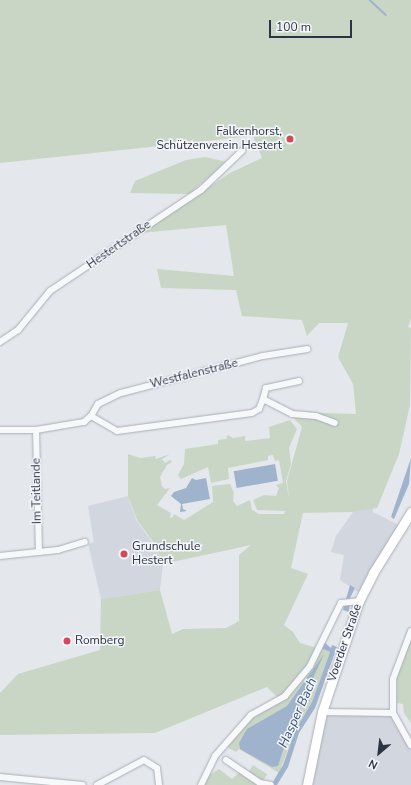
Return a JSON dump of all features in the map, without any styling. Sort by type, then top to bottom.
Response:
[{"type":"main road","name":"Voerder Straße","points":[[307,785],[322,712],[351,601],[373,572],[411,512]]},
{"type":"street","name":"Hestertstraße","points":[[0,342],[18,330],[50,291],[201,190],[242,151]]},
{"type":"street","name":"Westfalenstraße","points":[[0,430],[36,430],[84,422],[92,416],[98,404],[121,393],[174,381],[263,356],[307,349]]},
{"type":"street","points":[[92,416],[117,431],[252,413],[258,409],[266,388],[299,381]]},
{"type":"street","points":[[262,399],[292,414],[316,416],[335,423]]},
{"type":"street","name":"Im Teitlande","points":[[36,430],[39,552]]},
{"type":"street","points":[[0,556],[58,550],[85,542]]},
{"type":"street","points":[[201,785],[215,756],[251,715],[286,696],[310,666],[340,603],[351,601]]},
{"type":"street","points":[[411,631],[393,679],[393,713],[411,745]]},
{"type":"street","points":[[322,712],[393,713]]},
{"type":"street","points":[[226,760],[260,783],[270,785]]},
{"type":"street","points":[[96,785],[139,761],[148,762],[157,768],[159,785]]},
{"type":"street","points":[[0,777],[83,785]]},
{"type":"shaded area","name":"Grundschule Hestert","points":[[128,496],[136,520],[153,543],[163,564],[160,590],[101,599],[88,544],[94,542],[88,506]]},
{"type":"shaded area","points":[[373,508],[373,512],[399,525],[359,593],[340,580],[344,555],[331,552],[336,536],[353,512]]},
{"type":"shaded area","points":[[324,714],[391,716],[411,750],[411,785],[313,785]]},
{"type":"green space","points":[[0,0],[411,0],[411,319],[408,327],[411,328],[410,405],[399,454],[377,508],[353,512],[303,513],[291,568],[308,574],[284,625],[293,632],[300,643],[317,648],[301,676],[279,699],[267,687],[155,733],[0,735],[0,693],[18,674],[100,650],[101,599],[160,590],[172,634],[183,629],[226,628],[239,621],[239,555],[251,545],[163,564],[154,543],[137,520],[128,496],[128,454],[140,458],[155,456],[156,459],[170,454],[162,459],[165,463],[170,460],[172,462],[167,465],[160,477],[162,486],[165,489],[170,488],[157,505],[171,513],[170,517],[172,518],[174,514],[184,520],[213,502],[212,486],[230,484],[234,493],[233,501],[237,506],[250,500],[252,510],[259,514],[284,514],[285,511],[257,510],[253,500],[264,495],[276,496],[279,488],[276,485],[283,483],[279,460],[275,461],[273,455],[268,456],[268,460],[228,468],[229,479],[211,483],[208,467],[181,479],[178,475],[184,464],[185,449],[218,444],[218,440],[226,439],[228,435],[233,438],[245,436],[245,441],[270,438],[269,427],[290,420],[297,429],[289,448],[291,464],[286,481],[289,498],[287,481],[302,427],[292,416],[293,412],[356,414],[353,384],[338,357],[348,323],[319,323],[307,336],[302,320],[242,316],[236,290],[161,288],[157,269],[234,276],[226,225],[140,233],[230,173],[262,158],[253,136],[0,163]]},
{"type":"green space","points":[[205,157],[227,162],[189,194],[130,193],[135,181],[186,160]]},
{"type":"green space","points":[[411,639],[411,723],[404,713],[403,704],[397,703],[397,674]]},
{"type":"green space","points":[[321,648],[330,652],[312,702],[295,731],[279,773],[239,749],[236,752],[227,747],[251,717],[282,699]]},
{"type":"green space","points":[[253,765],[267,774],[262,782],[248,773]]},
{"type":"green space","points":[[219,769],[232,779],[240,772],[267,785],[203,785],[207,777]]},
{"type":"water","points":[[411,458],[409,484],[394,519],[391,517]]},
{"type":"water","points":[[275,464],[278,481],[237,488],[234,471]]},
{"type":"water","points":[[192,478],[196,480],[206,478],[210,499],[182,504],[183,509],[187,511],[180,512],[181,504],[171,496],[174,492],[186,488]]},
{"type":"water","points":[[350,585],[355,588],[350,598],[349,612],[343,610]]},
{"type":"water","points":[[324,642],[331,648],[332,645],[337,647],[315,708],[299,733],[288,767],[277,785],[271,785],[283,765],[295,731],[312,702],[330,652],[321,648]]},
{"type":"water","points":[[324,654],[290,729],[278,766],[272,767],[240,749],[239,743],[247,729],[287,706]]},
{"type":"waterway","points":[[370,0],[386,15]]},
{"type":"place","name":"Falkenhorst, Schützenverein Hestert","points":[[290,139]]},
{"type":"place","name":"Grundschule Hestert","points":[[124,554]]},
{"type":"place","name":"Romberg","points":[[67,641]]},
{"type":"water label","name":"Hasper Bach","points":[[298,713]]}]
